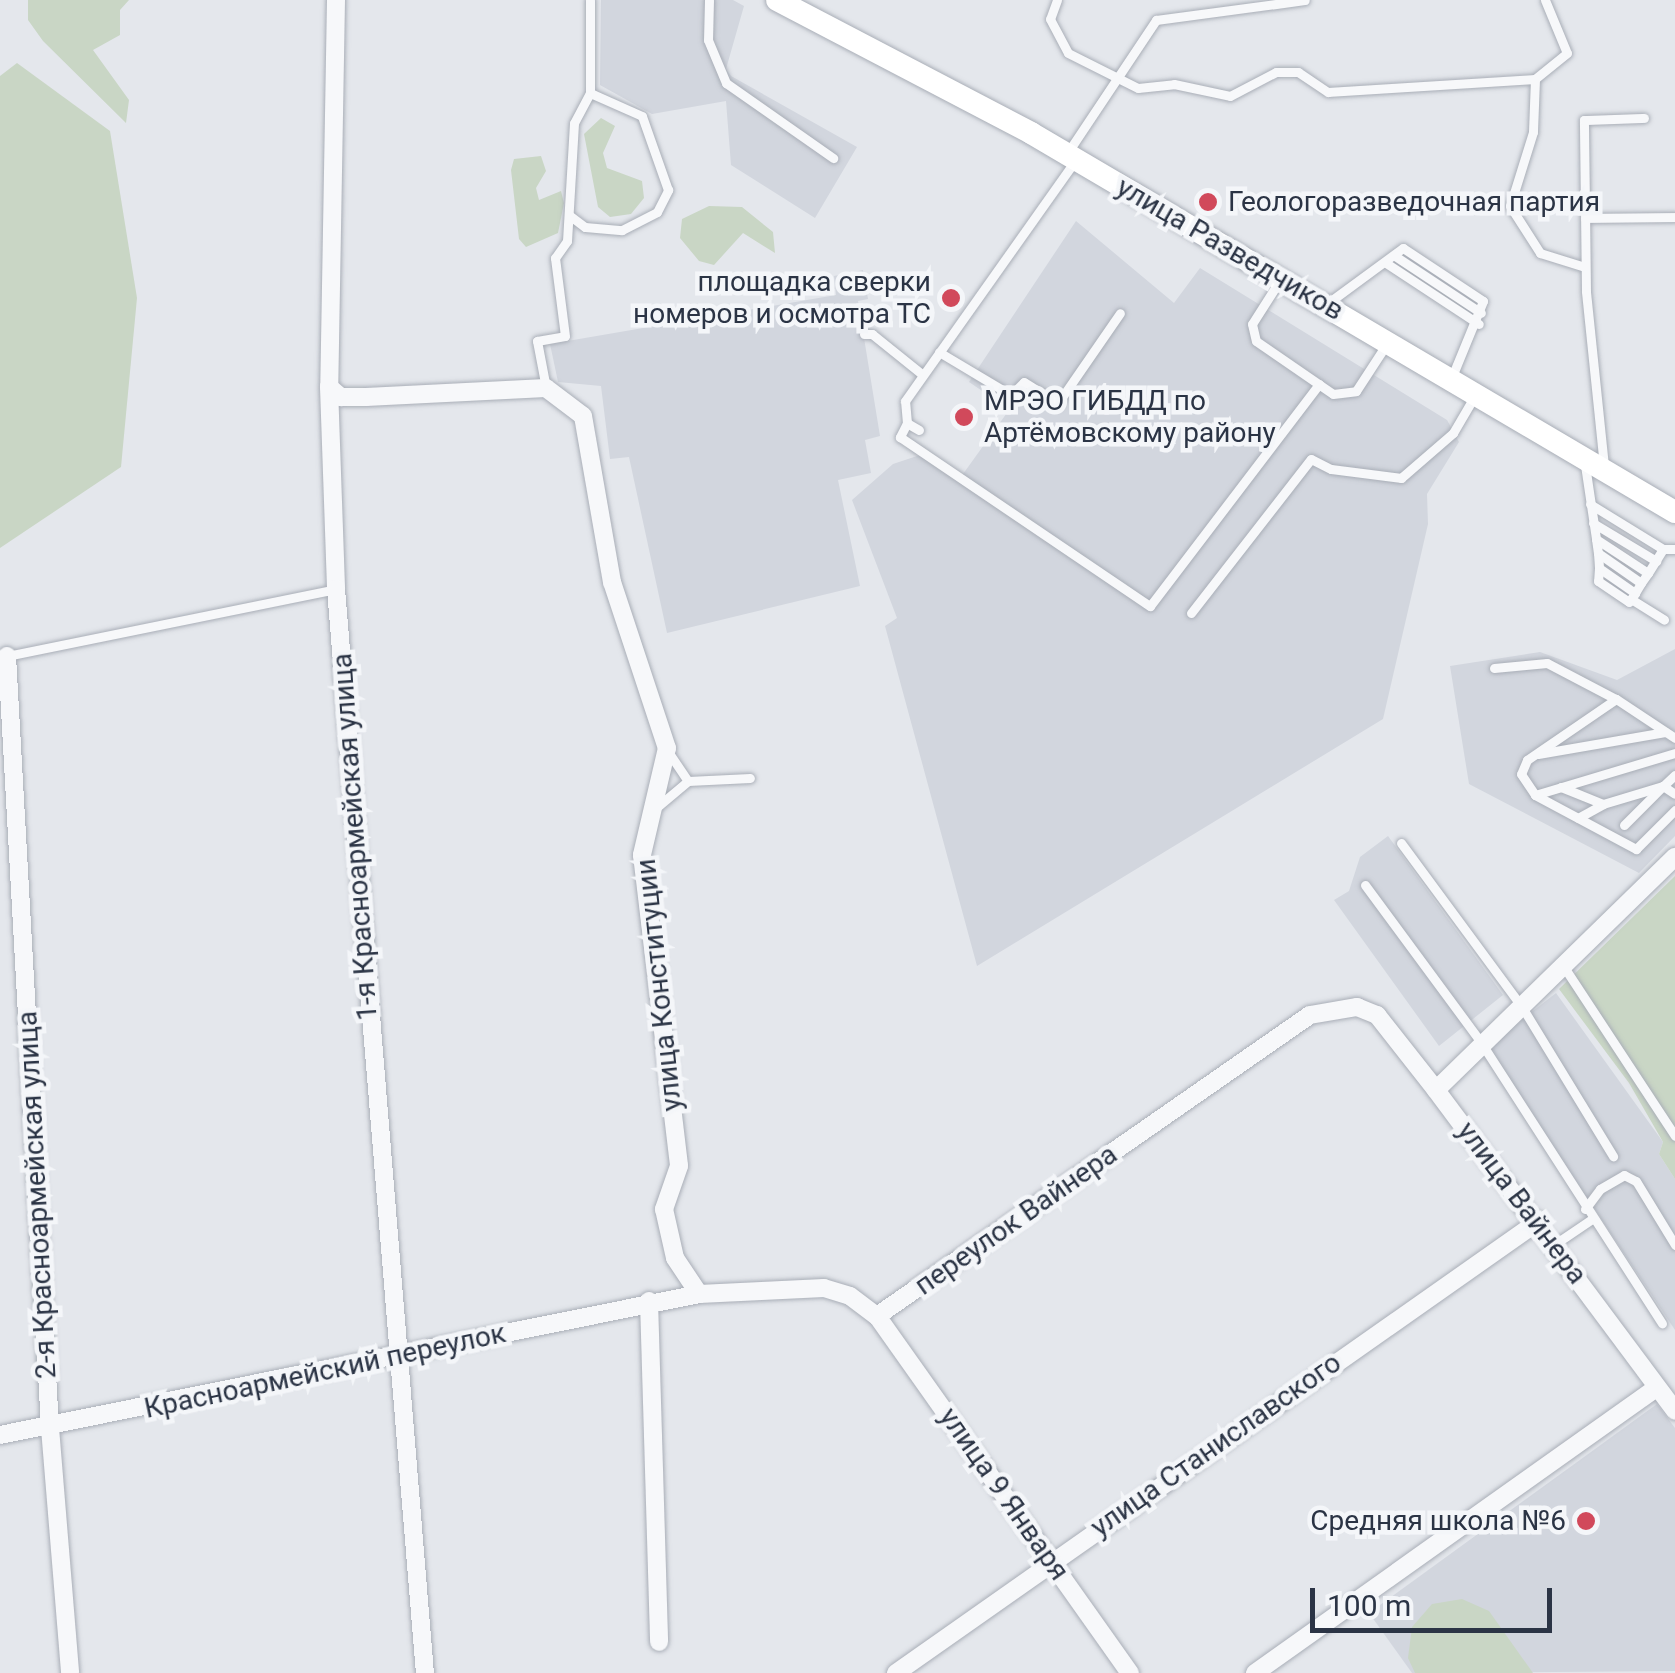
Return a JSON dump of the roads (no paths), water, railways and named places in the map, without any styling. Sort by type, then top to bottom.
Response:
[{"type":"main road","name":"улица Разведчиков","points":[[777,0],[1071,157],[1327,304],[1474,398],[1675,512]]},
{"type":"street","name":"1-я Красноармейская улица","points":[[336,0],[329,387],[336,589],[394,1359],[424,1673]]},
{"type":"street","points":[[329,387],[340,396],[366,397],[546,388]]},
{"type":"street","name":"улица Конституции","points":[[546,388],[583,416],[612,582],[666,748],[642,855],[679,1166],[664,1209],[675,1258],[699,1294]]},
{"type":"street","name":"2-я Красноармейская улица","points":[[7,656],[50,1428],[70,1673]]},
{"type":"street","points":[[1436,1090],[1480,1040],[1522,1007],[1675,857]]},
{"type":"street","name":"улица Вайнера","points":[[1357,1007],[1377,1015],[1539,1221],[1675,1411]]},
{"type":"street","name":"переулок Вайнера","points":[[877,1316],[1310,1014],[1357,1007]]},
{"type":"street","name":"улица Станиславского","points":[[896,1673],[1050,1559],[1539,1221]]},
{"type":"street","points":[[659,1642],[649,1301],[699,1294],[824,1288],[850,1296],[877,1316]]},
{"type":"street","name":"Красноармейский переулок","points":[[0,1435],[394,1359],[649,1301]]},
{"type":"street","name":"улица 9 Января","points":[[877,1316],[1130,1673]]},
{"type":"street","points":[[1255,1673],[1657,1387]]},
{"type":"lane","points":[[546,388],[537,341],[565,336],[555,258],[567,241],[574,123],[590,92],[590,0]]},
{"type":"lane","points":[[708,0],[708,40],[726,83],[833,158]]},
{"type":"lane","points":[[1057,0],[1050,18],[1054,36],[1068,52],[1116,82],[1230,96],[1276,72],[1298,72],[1328,92],[1534,80],[1567,54],[1545,0]]},
{"type":"lane","points":[[1305,0],[1156,20],[1071,157],[906,401],[907,423],[900,436],[1150,606],[1318,384]]},
{"type":"lane","points":[[1534,80],[1533,132],[1510,206],[1540,253],[1585,267]]},
{"type":"lane","points":[[569,215],[585,227],[622,230],[657,212],[668,190],[642,116],[590,92]]},
{"type":"lane","points":[[1644,118],[1584,120],[1585,267],[1595,468],[1590,504],[1598,568],[1664,620]]},
{"type":"lane","points":[[1585,218],[1675,216]]},
{"type":"lane","points":[[1327,304],[1403,248],[1484,302],[1450,382]]},
{"type":"lane","points":[[1391,259],[1480,318]]},
{"type":"lane","points":[[1282,278],[1252,324],[1256,341],[1333,394],[1356,391],[1388,342]]},
{"type":"lane","points":[[939,352],[1011,396],[1024,382],[1058,403],[1120,313]]},
{"type":"lane","points":[[864,334],[872,334],[923,375]]},
{"type":"lane","points":[[1190,613],[1310,459],[1331,470],[1401,478],[1453,433],[1474,398]]},
{"type":"lane","points":[[907,423],[919,430]]},
{"type":"lane","points":[[1590,504],[1669,549],[1656,561],[1633,596]]},
{"type":"lane","points":[[1593,523],[1656,561]]},
{"type":"lane","points":[[1596,539],[1648,573]]},
{"type":"lane","points":[[1598,553],[1642,583]]},
{"type":"lane","points":[[7,656],[336,589]]},
{"type":"lane","points":[[1494,668],[1547,662],[1616,698],[1671,735]]},
{"type":"lane","points":[[1616,698],[1535,754],[1521,774],[1534,795],[1636,848],[1675,810]]},
{"type":"lane","points":[[1535,754],[1671,735]]},
{"type":"lane","points":[[666,748],[688,781]]},
{"type":"lane","points":[[1534,795],[1675,754]]},
{"type":"lane","points":[[1624,825],[1675,775]]},
{"type":"lane","points":[[655,809],[688,781],[750,778]]},
{"type":"lane","points":[[1578,818],[1603,804],[1664,786]]},
{"type":"lane","points":[[1664,786],[1675,794]]},
{"type":"lane","points":[[1561,787],[1603,804]]},
{"type":"lane","points":[[1401,843],[1522,1007],[1613,1156]]},
{"type":"lane","points":[[1365,885],[1480,1040],[1585,1210],[1662,1323]]},
{"type":"lane","points":[[1562,966],[1675,1136]]},
{"type":"lane","points":[[1585,1210],[1600,1189],[1624,1175],[1636,1180],[1675,1246]]},
{"type":"lane","points":[[1556,1244],[1592,1219]]},
{"type":"place","name":"Геологоразведочная партия","points":[[1208,202]]},
{"type":"place","name":"площадка сверки номеров и осмотра ТС","points":[[951,298]]},
{"type":"place","name":"МРЭО ГИБДД по Артёмовскому району","points":[[964,417]]},
{"type":"place","name":"Средняя школа №6","points":[[1586,1521]]}]
